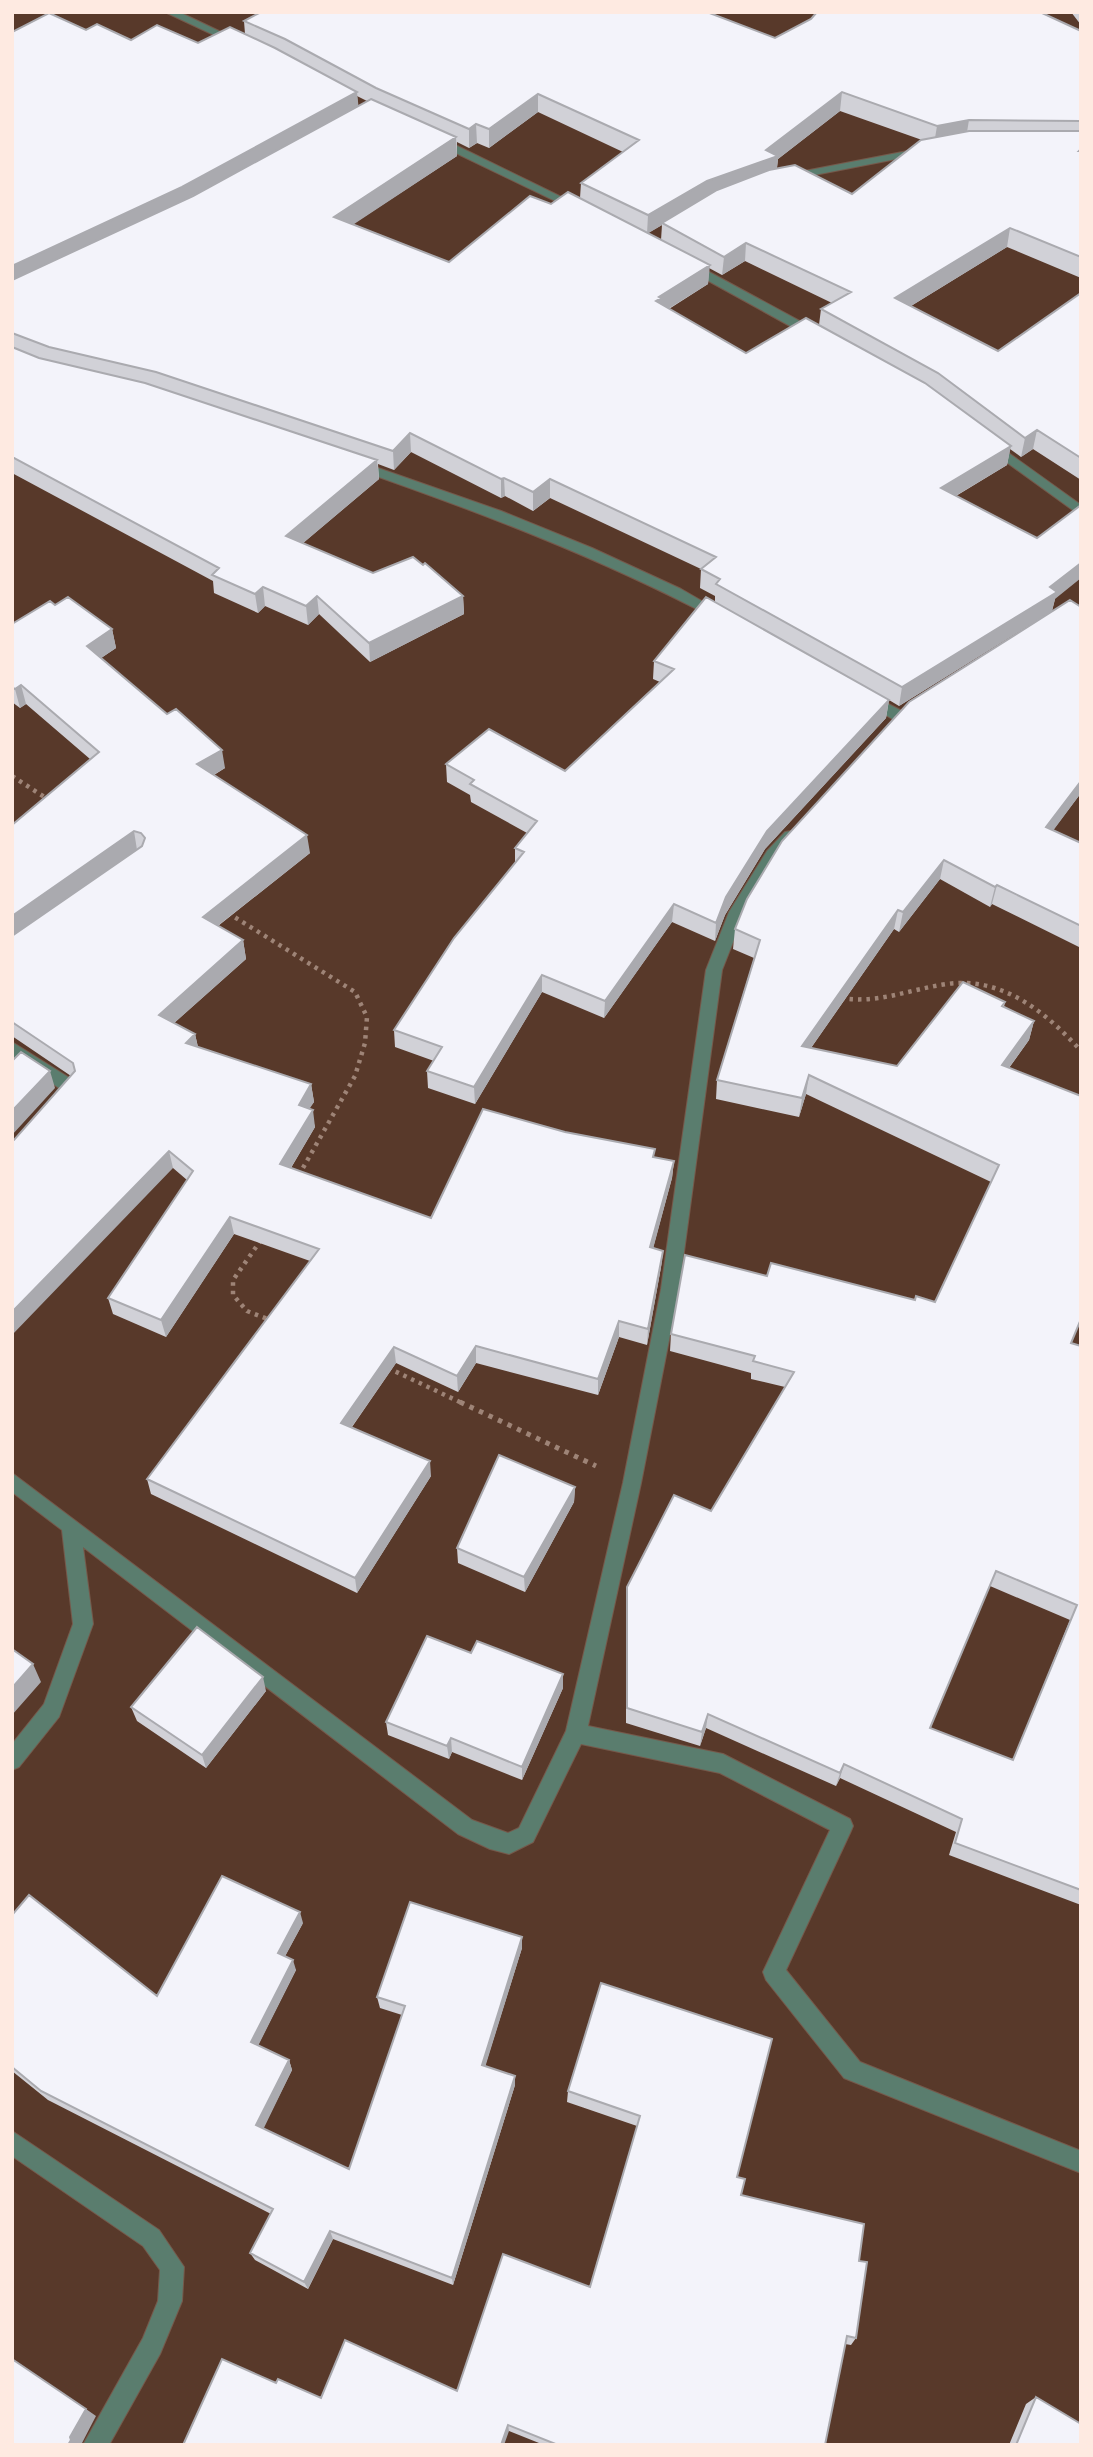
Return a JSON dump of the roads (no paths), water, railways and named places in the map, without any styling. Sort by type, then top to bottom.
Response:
[{"type":"street","points":[[170,12],[244,45]]},
{"type":"street","points":[[420,133],[587,212]]},
{"type":"street","points":[[777,180],[939,149]]},
{"type":"street","points":[[671,256],[830,343]]},
{"type":"street","points":[[982,438],[1081,512]]},
{"type":"street","points":[[351,463],[528,527],[670,587],[727,619]]},
{"type":"street","points":[[853,690],[900,717]]},
{"type":"street","points":[[12,1481],[465,1827],[490,1839],[509,1844],[526,1835],[576,1733],[632,1483],[670,1289],[714,970],[735,915],[772,855],[799,825]]},
{"type":"street","points":[[12,1048],[70,1087],[45,1114]]},
{"type":"street","points":[[12,1760],[52,1710],[83,1624],[71,1526]]},
{"type":"street","points":[[576,1733],[723,1764],[843,1826],[774,1972],[852,2070],[1081,2162]]},
{"type":"street","points":[[12,2142],[151,2238],[172,2267],[170,2301],[152,2346],[95,2445]]}]
